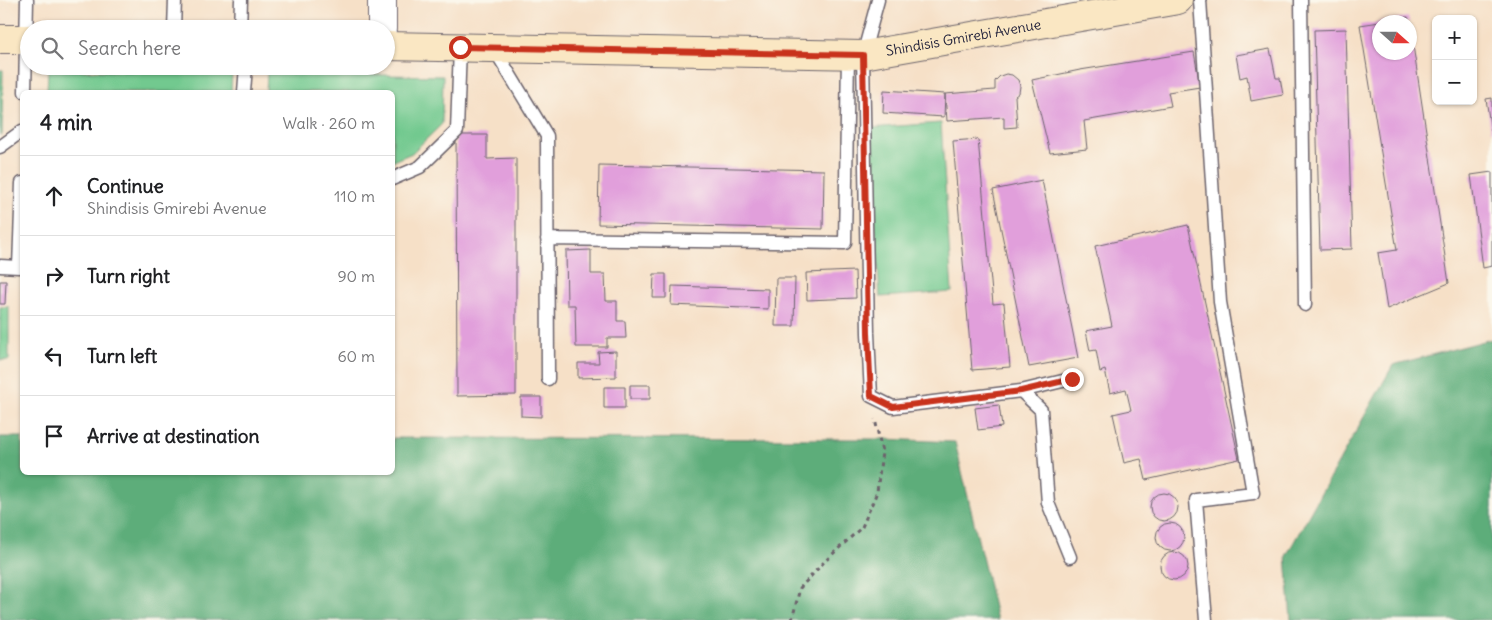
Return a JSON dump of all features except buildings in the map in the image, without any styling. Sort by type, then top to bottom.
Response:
[{"type":"main road","name":"Shindisis Gmirebi Avenue","points":[[395,46],[856,55],[1178,0]]},
{"type":"street","points":[[382,0],[382,20]]},
{"type":"lane","points":[[22,20],[27,0]]},
{"type":"lane","points":[[174,20],[175,0]]},
{"type":"lane","points":[[240,20],[241,0]]},
{"type":"lane","points":[[547,239],[845,244],[856,55],[878,0]]},
{"type":"lane","points":[[1200,0],[1220,302],[1253,493],[1196,500],[1206,620]]},
{"type":"lane","points":[[1301,0],[1305,305]]},
{"type":"lane","points":[[18,39],[20,54]]},
{"type":"lane","points":[[395,178],[420,167],[457,131],[460,47]]},
{"type":"lane","points":[[493,47],[547,136],[548,379]]},
{"type":"lane","points":[[856,55],[871,396],[893,407],[1021,391],[1072,379]]},
{"type":"lane","points":[[23,75],[25,90]]},
{"type":"lane","points":[[244,90],[245,75]]},
{"type":"lane","points":[[0,147],[20,132]]},
{"type":"lane","points":[[0,266],[19,267],[20,251]]},
{"type":"lane","points":[[1021,391],[1041,410],[1048,503],[1070,557]]},
{"type":"path","points":[[792,620],[800,588],[824,562],[862,527],[877,492],[882,452],[871,396]]},
{"type":"green space","points":[[0,70],[3,70],[2,135],[0,135]]},
{"type":"green space","points":[[48,75],[232,75],[231,90],[47,90]]},
{"type":"green space","points":[[267,75],[443,76],[442,124],[412,153],[395,160],[395,90],[266,90]]},
{"type":"green space","points":[[941,123],[952,292],[880,297],[869,128]]},
{"type":"green space","points":[[0,307],[9,307],[9,360],[0,360]]},
{"type":"green space","points":[[1492,339],[1492,620],[1291,620],[1286,556],[1393,365]]},
{"type":"green space","points":[[0,437],[20,437],[20,475],[395,475],[395,438],[885,439],[955,442],[997,620],[0,620]]},
{"type":"route","points":[[460,47],[863,55],[868,333],[871,396],[893,407],[1021,391],[1072,379]]}]
